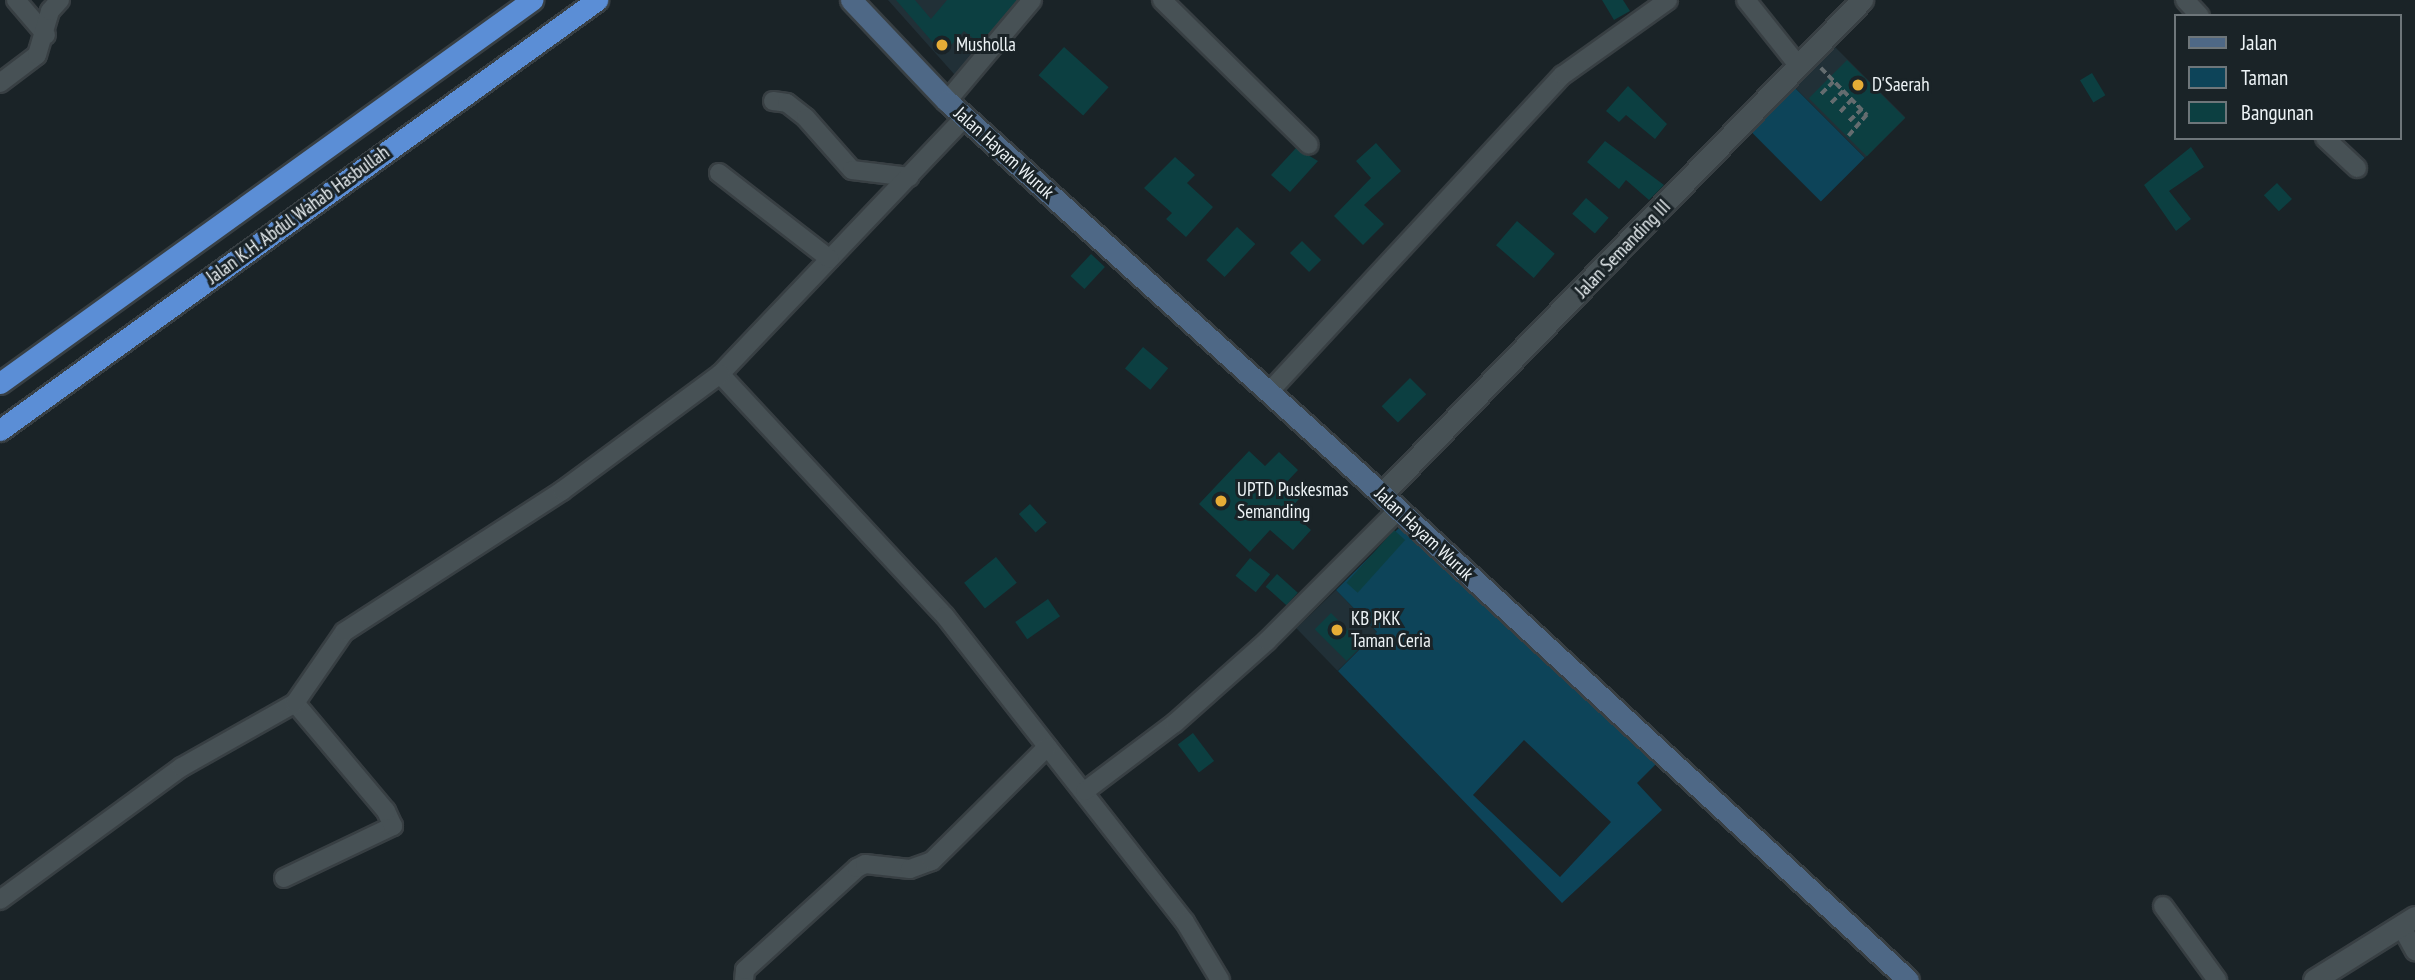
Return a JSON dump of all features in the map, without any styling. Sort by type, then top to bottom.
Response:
[{"type":"highway","name":"Jalan K.H. Abdul Wahab Hasbullah","points":[[0,383],[532,0]]},
{"type":"highway","name":"Jalan K.H. Abdul Wahab Hasbullah","points":[[0,430],[597,0]]},
{"type":"main road","name":"Jalan Hayam Wuruk","points":[[851,0],[964,118],[1382,494],[1908,980]]},
{"type":"street","points":[[16,0],[46,35]]},
{"type":"street","points":[[0,83],[27,66],[46,35],[50,11],[60,0]]},
{"type":"street","points":[[947,101],[1032,0]]},
{"type":"street","points":[[1162,0],[1309,145]]},
{"type":"street","points":[[1269,393],[1563,75],[1668,0]]},
{"type":"street","points":[[1746,0],[1797,64]]},
{"type":"street","name":"Jalan Semanding III","points":[[1382,494],[1861,0]]},
{"type":"street","points":[[2185,0],[2198,14]]},
{"type":"street","points":[[773,101],[787,103],[806,118],[852,170],[910,177]]},
{"type":"street","points":[[0,900],[182,767],[295,703],[344,632],[562,491],[720,374],[964,118]]},
{"type":"street","points":[[2327,140],[2357,168]]},
{"type":"street","points":[[719,173],[830,259]]},
{"type":"street","points":[[720,374],[945,616],[1185,922],[1220,980]]},
{"type":"street","points":[[1085,792],[1175,723],[1267,641],[1398,511]]},
{"type":"street","points":[[284,878],[393,825],[386,811],[295,703]]},
{"type":"street","points":[[744,980],[745,970],[857,868],[865,864],[910,869],[932,861],[1047,747]]},
{"type":"street","points":[[2163,906],[2217,980]]},
{"type":"street","points":[[2314,980],[2408,921],[2415,951]]},
{"type":"path","points":[[1821,94],[1832,79],[1862,109],[1866,115],[1849,136]]},
{"type":"path","points":[[1831,103],[1843,91]]},
{"type":"path","points":[[1840,112],[1852,99]]},
{"type":"path","points":[[1849,121],[1862,109]]},
{"type":"shaded area","points":[[888,0],[1030,0],[962,83]]},
{"type":"shaded area","points":[[1834,46],[1905,117],[1865,158],[1794,86]]},
{"type":"shaded area","name":"KB PKK Taman Ceria","points":[[1336,590],[1377,632],[1337,671],[1296,628]]},
{"type":"green space","points":[[1794,87],[1865,158],[1821,202],[1750,131]]},
{"type":"green space","points":[[1404,523],[1659,761],[1637,783],[1662,810],[1562,903],[1338,671],[1377,632],[1336,590]],"holes":[[[1524,740],[1611,822],[1560,877],[1473,795]]]},
{"type":"building","points":[[896,0],[915,0],[931,19],[947,0],[1017,0],[980,44],[964,31],[943,54]]},
{"type":"building","points":[[1602,0],[1623,0],[1630,11],[1614,20]]},
{"type":"building","points":[[1064,47],[1109,87],[1083,115],[1039,75]]},
{"type":"building","points":[[1847,60],[1905,118],[1867,156],[1809,98]]},
{"type":"building","points":[[2092,73],[2105,95],[2093,102],[2080,80]]},
{"type":"building","points":[[1628,86],[1667,124],[1655,139],[1626,115],[1619,122],[1606,111]]},
{"type":"building","points":[[1605,141],[1664,185],[1649,200],[1626,180],[1619,189],[1587,162]]},
{"type":"building","points":[[1376,143],[1401,171],[1364,205],[1384,224],[1363,245],[1334,216],[1371,178],[1356,161]]},
{"type":"building","points":[[2191,147],[2204,167],[2169,191],[2191,219],[2176,231],[2144,185]]},
{"type":"building","points":[[1296,148],[1318,161],[1290,192],[1271,175]]},
{"type":"building","points":[[1175,157],[1195,175],[1187,183],[1213,207],[1186,237],[1166,219],[1172,213],[1144,188]]},
{"type":"building","points":[[2277,183],[2292,199],[2279,211],[2264,195]]},
{"type":"building","points":[[1586,198],[1609,218],[1595,234],[1572,214]]},
{"type":"building","points":[[1517,221],[1555,254],[1534,278],[1496,245]]},
{"type":"building","points":[[1237,227],[1255,244],[1225,277],[1206,260]]},
{"type":"building","points":[[1302,241],[1321,260],[1309,272],[1290,253]]},
{"type":"building","points":[[1091,254],[1105,267],[1084,289],[1071,276]]},
{"type":"building","points":[[1143,347],[1168,368],[1150,390],[1125,368]]},
{"type":"building","points":[[1410,378],[1426,394],[1398,423],[1382,406]]},
{"type":"building","name":"UPTD Puskesmas Semanding","points":[[1249,451],[1265,466],[1279,452],[1298,470],[1284,485],[1299,499],[1289,510],[1311,530],[1293,550],[1270,530],[1250,552],[1199,504]]},
{"type":"building","points":[[1030,504],[1047,523],[1036,533],[1019,514]]},
{"type":"building","points":[[1394,530],[1405,540],[1358,593],[1346,583]]},
{"type":"building","points":[[996,557],[1017,583],[985,608],[964,583]]},
{"type":"building","points":[[1250,558],[1270,574],[1256,592],[1236,576]]},
{"type":"building","points":[[1277,574],[1298,593],[1286,605],[1266,587]]},
{"type":"building","points":[[1048,599],[1060,616],[1027,639],[1015,622]]},
{"type":"building","points":[[1331,613],[1363,645],[1347,661],[1315,629]]},
{"type":"building","points":[[1193,733],[1214,761],[1199,772],[1178,744]]},
{"type":"place","name":"Musholla","points":[[942,45]]},
{"type":"place","name":"D'Saerah","points":[[1858,85]]},
{"type":"place","name":"UPTD Puskesmas Semanding","points":[[1221,501]]},
{"type":"place","name":"KB PKK Taman Ceria","points":[[1337,630]]}]
